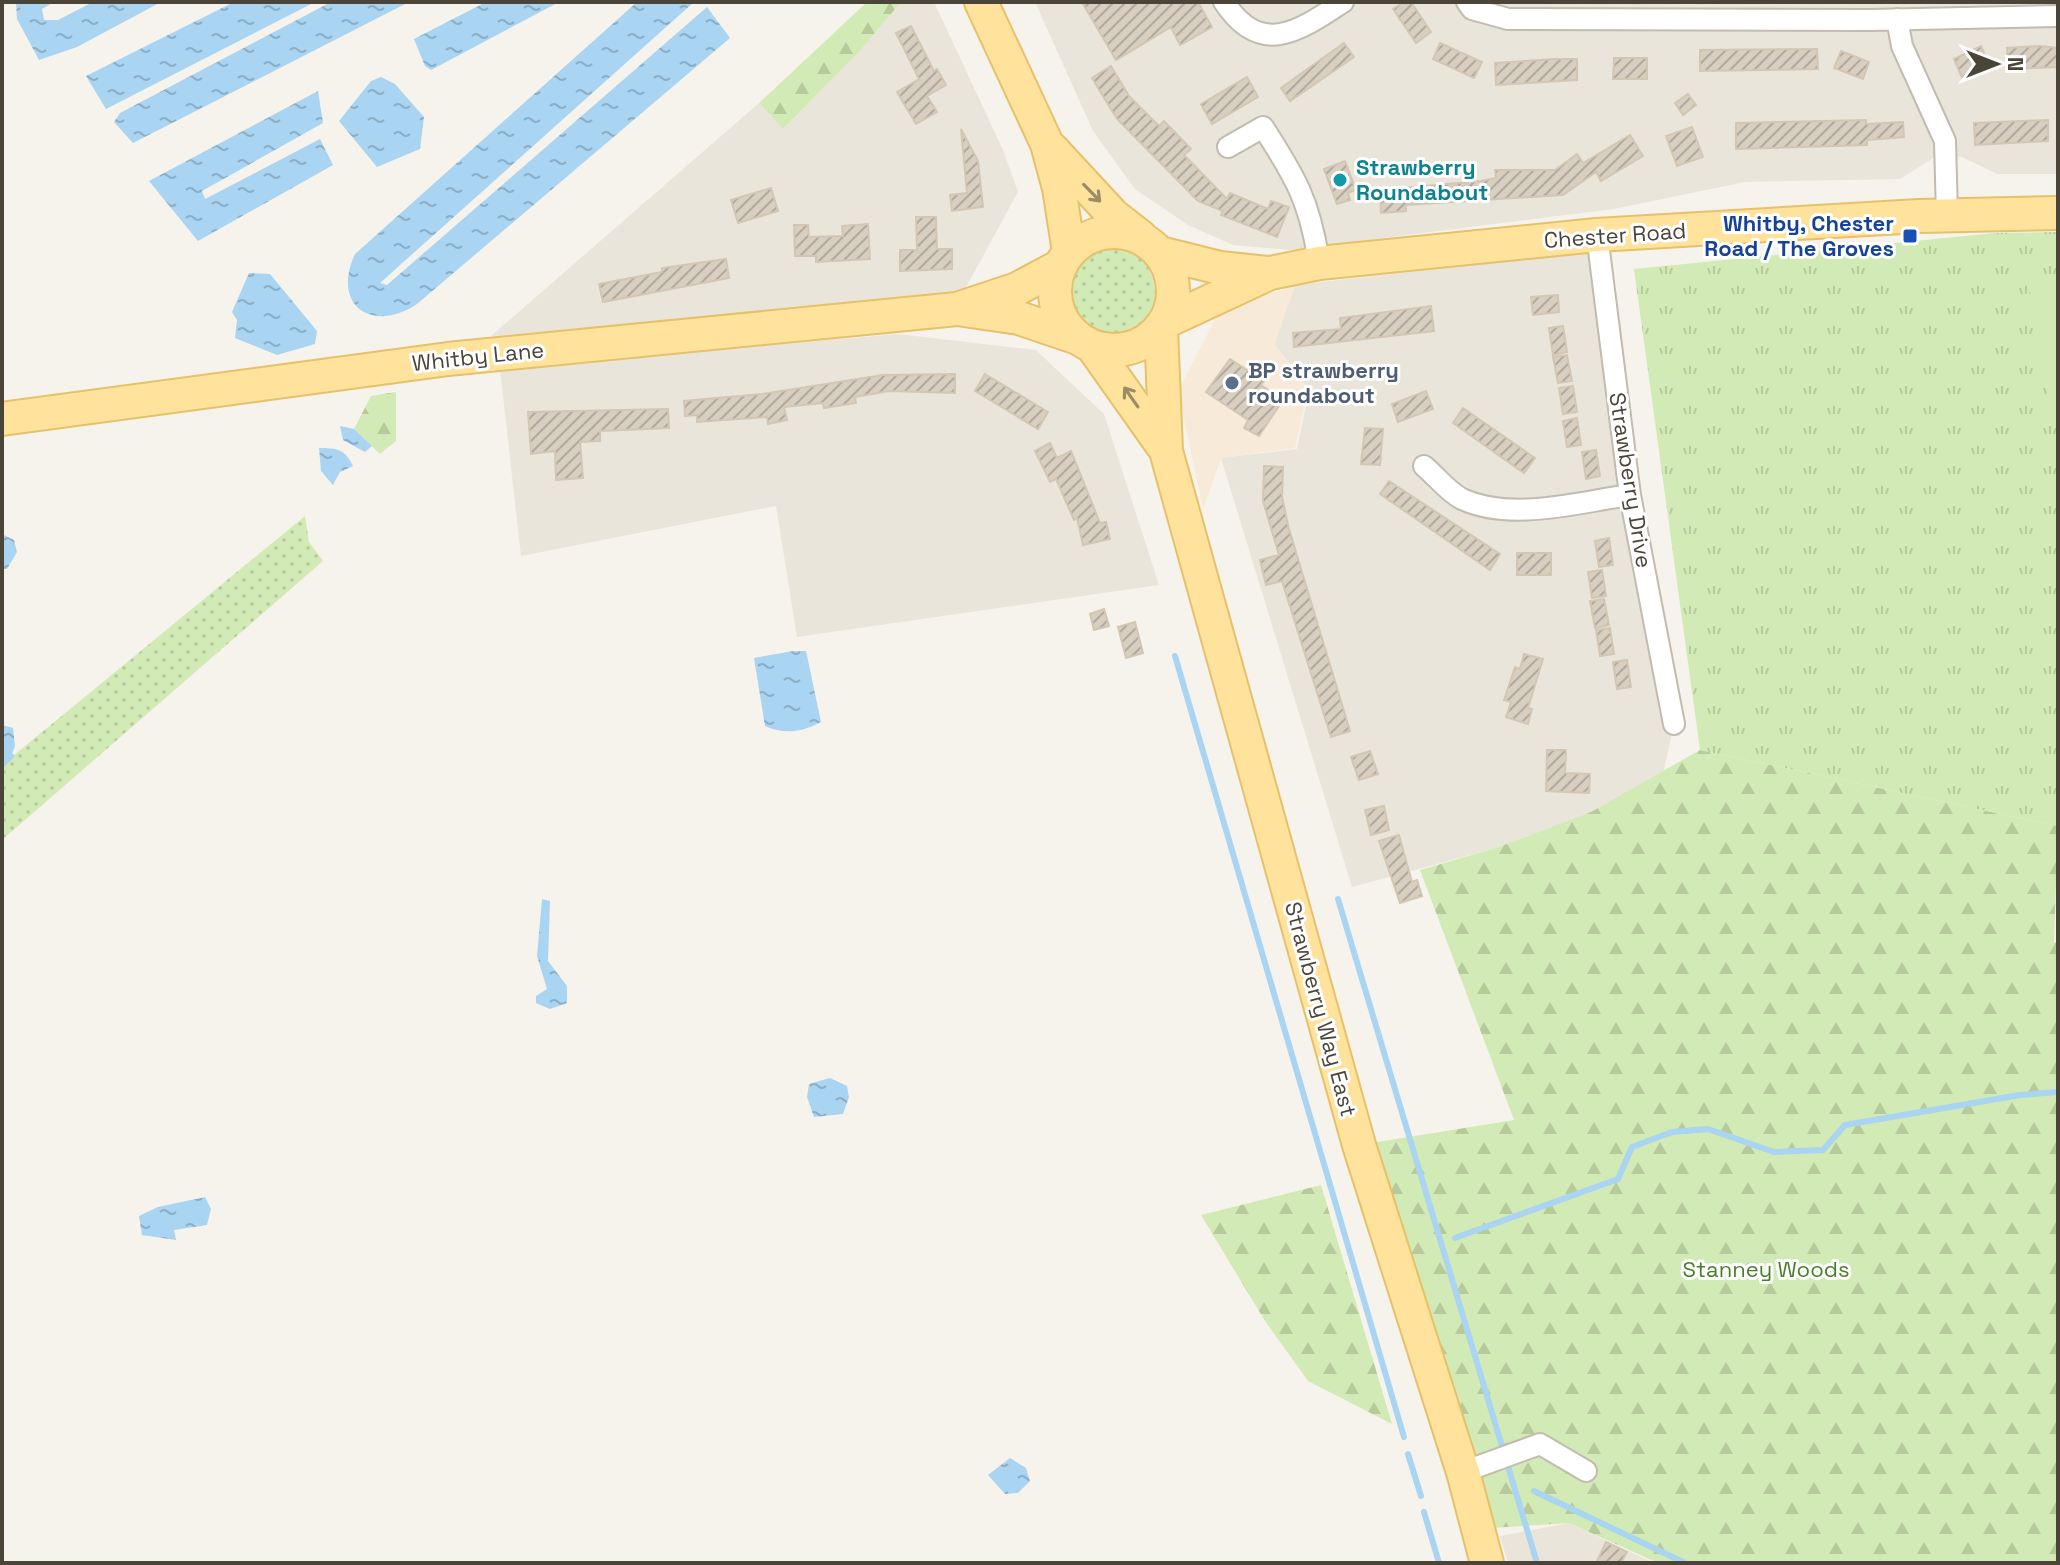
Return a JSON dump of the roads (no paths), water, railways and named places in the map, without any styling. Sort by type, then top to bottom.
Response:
[{"type":"main road","points":[[981,2],[1047,144],[1059,188],[1065,259]]},
{"type":"main road","points":[[1047,144],[1114,216],[1150,245],[1170,268],[1174,286],[1172,305],[1163,325],[1146,341],[1129,349],[1110,350],[1085,342],[1064,323],[1057,305],[1055,285],[1065,259],[1084,240],[1102,233],[1122,232],[1150,245]]},
{"type":"main road","name":"Chester Road","points":[[1163,325],[1270,273],[1319,263],[1597,235],[1947,215],[2058,213]]},
{"type":"main road","name":"Chester Road","points":[[1150,245],[1220,268],[1270,273]]},
{"type":"main road","name":"Whitby Lane","points":[[2,419],[448,359],[957,309],[1017,289],[1065,259]]},
{"type":"main road","name":"Whitby Lane","points":[[957,309],[1019,318],[1085,342]]},
{"type":"main road","name":"Strawberry Way East","points":[[1163,325],[1161,396],[1166,451],[1359,1145],[1463,1472],[1487,1563]]},
{"type":"main road","name":"Strawberry Way East","points":[[1085,342],[1166,451]]},
{"type":"street","points":[[1224,2],[1246,28],[1274,35],[1310,23],[1343,2]]},
{"type":"street","points":[[1467,2],[1472,9],[1508,19],[1736,10],[1870,20],[1952,10],[2058,16]]},
{"type":"street","points":[[1897,19],[1902,46],[1945,141],[1947,215]]},
{"type":"street","points":[[1228,147],[1263,127],[1299,183],[1308,205],[1319,263]]},
{"type":"street","name":"Strawberry Drive","points":[[1597,235],[1630,495],[1674,724]]},
{"type":"street","points":[[1424,466],[1458,497],[1479,505],[1539,508],[1630,495]]},
{"type":"street","points":[[1463,1472],[1540,1444],[1586,1471]]},
{"type":"water","points":[[16,2],[54,2],[42,9],[44,20],[58,20],[93,2],[161,2],[77,47],[39,60],[17,19]]},
{"type":"water","points":[[234,2],[315,2],[106,109],[86,76]]},
{"type":"water","points":[[331,2],[409,2],[133,143],[114,122],[120,113]]},
{"type":"water","points":[[486,2],[559,2],[431,70],[425,66],[414,39]]},
{"type":"water","points":[[637,2],[694,2],[380,283],[387,285],[707,7],[730,38],[417,304],[400,313],[385,316],[371,315],[360,309],[352,300],[348,288],[355,254]]},
{"type":"water","points":[[381,77],[395,84],[424,117],[420,149],[377,167],[339,121],[371,81]]},
{"type":"water","points":[[318,91],[323,123],[202,191],[205,199],[320,139],[333,165],[198,241],[149,181]]},
{"type":"water","points":[[249,273],[270,274],[317,331],[315,344],[277,355],[235,338],[237,320],[232,312]]},
{"type":"water","points":[[340,426],[354,429],[372,446],[365,452],[343,440]]},
{"type":"water","points":[[319,448],[340,451],[353,466],[340,472],[333,485],[321,471]]},
{"type":"water","points":[[2,534],[14,540],[17,552],[7,569],[2,569]]},
{"type":"water","points":[[806,651],[821,722],[800,730],[780,731],[765,726],[754,658]]},
{"type":"water","points":[[2,725],[13,728],[15,746],[11,756],[2,761]]},
{"type":"water","points":[[542,899],[550,901],[548,961],[567,986],[567,1003],[550,1009],[536,1003],[536,996],[547,989],[537,956]]},
{"type":"water","points":[[830,1078],[847,1086],[849,1097],[843,1114],[814,1117],[807,1097],[809,1084]]},
{"type":"water","points":[[205,1197],[211,1209],[207,1225],[174,1230],[176,1240],[142,1235],[139,1216],[158,1207]]},
{"type":"water","points":[[1010,1458],[1026,1468],[1030,1481],[1018,1493],[1005,1494],[988,1475]]},
{"type":"waterway","points":[[1175,656],[1404,1437]]},
{"type":"waterway","points":[[2,765],[11,756]]},
{"type":"waterway","points":[[1338,899],[1537,1563]]},
{"type":"waterway","points":[[1455,1238],[1618,1179],[1632,1147],[1672,1132],[1708,1129],[1774,1152],[1823,1150],[1845,1125],[2020,1095],[2058,1092]]},
{"type":"waterway","points":[[1408,1454],[1421,1496]]},
{"type":"waterway","points":[[1534,1491],[1685,1563]]},
{"type":"waterway","points":[[1424,1512],[1439,1563]]},
{"type":"place","name":"Strawberry Roundabout","points":[[1340,180]]},
{"type":"place","name":"Whitby, Chester Road / The Groves","points":[[1910,236]]},
{"type":"place","name":"BP strawberry roundabout","points":[[1232,383]]},
{"type":"park label","name":"Stanney Woods","points":[[1766,1269]]}]
